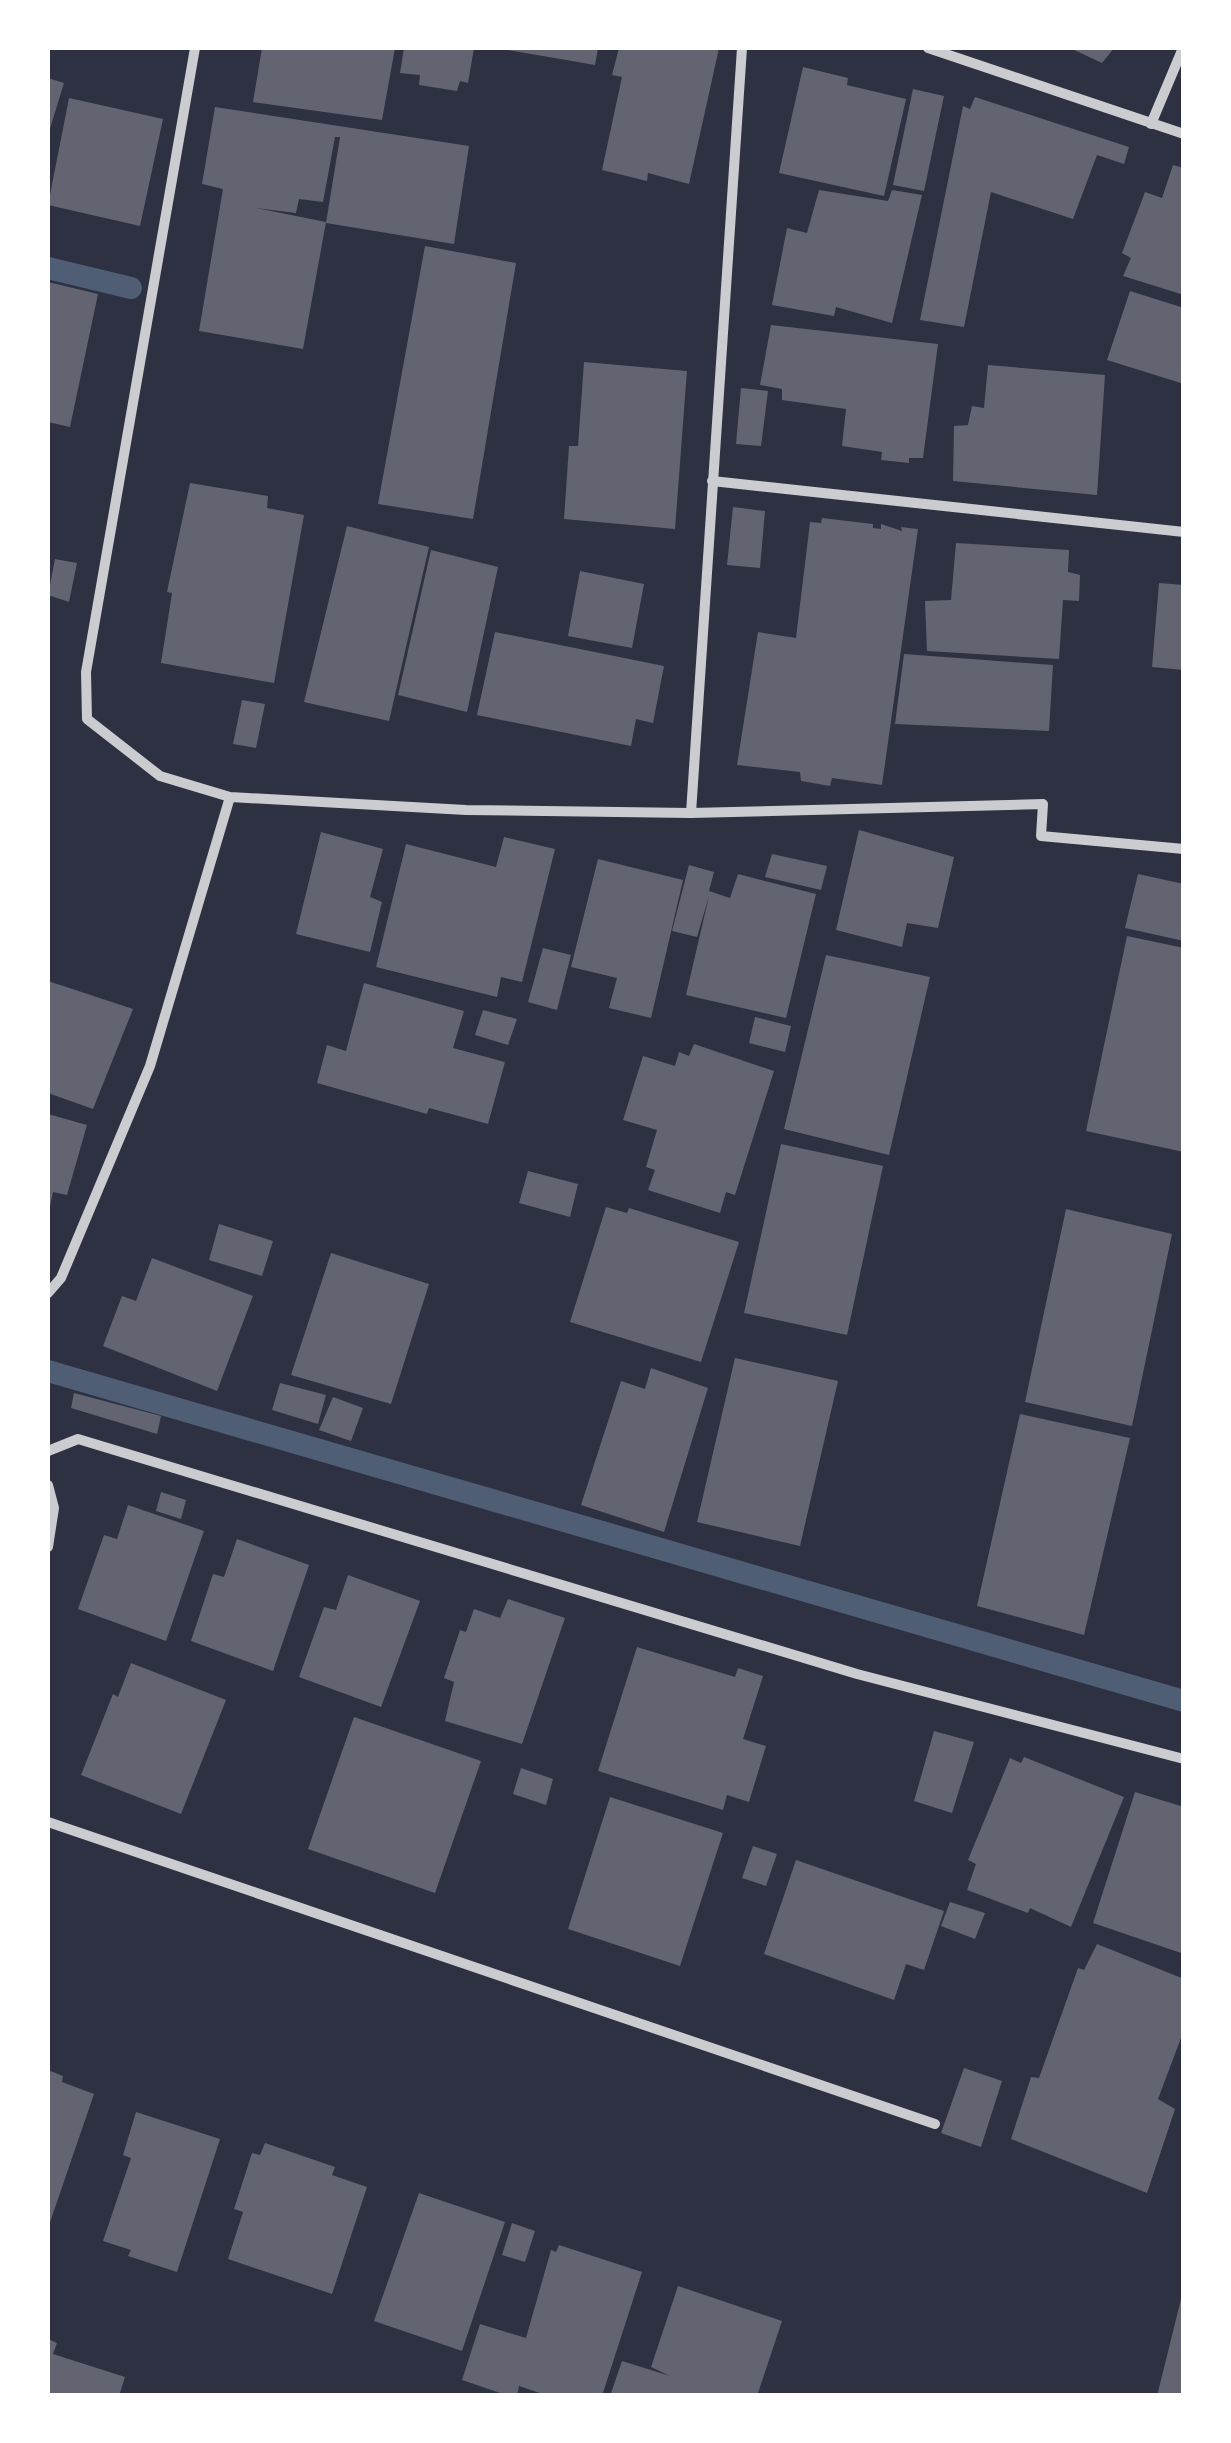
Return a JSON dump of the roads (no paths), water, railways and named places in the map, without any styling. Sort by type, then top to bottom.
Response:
[{"type":"street","points":[[195,48],[86,672],[87,719],[160,776],[230,797],[466,810],[691,813],[1043,804],[1041,836],[1184,850]]},
{"type":"street","points":[[691,813],[742,48]]},
{"type":"street","points":[[928,48],[1184,134]]},
{"type":"street","points":[[1151,124],[1183,48]]},
{"type":"street","points":[[712,480],[1184,532]]},
{"type":"street","points":[[48,1293],[61,1278],[150,1066],[230,797]]},
{"type":"street","points":[[48,1450],[78,1439],[857,1674],[1184,1759]]},
{"type":"street","points":[[48,1486],[54,1508],[48,1548]]},
{"type":"street","points":[[48,1822],[935,2124]]},
{"type":"waterway","points":[[48,268],[131,288]]},
{"type":"waterway","points":[[48,1371],[1184,1701]]}]
